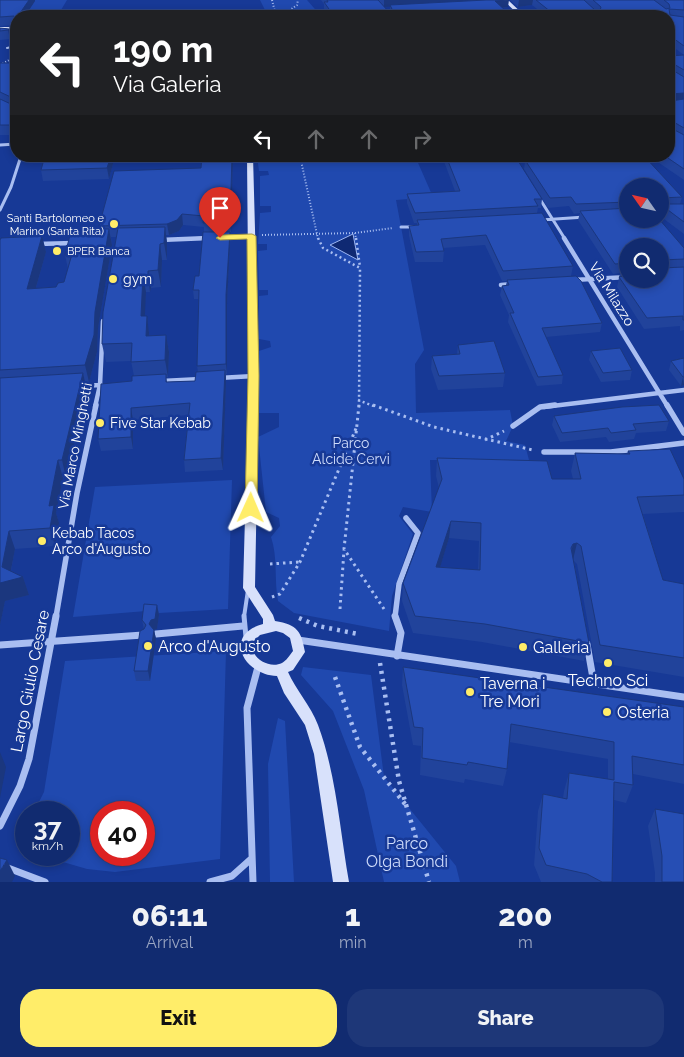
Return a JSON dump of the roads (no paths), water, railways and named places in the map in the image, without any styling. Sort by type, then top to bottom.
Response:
[{"type":"street","points":[[498,3],[506,1],[515,10]]},
{"type":"street","points":[[0,210],[11,187],[19,162]]},
{"type":"street","points":[[250,162],[254,376],[249,588],[269,618],[269,627]]},
{"type":"street","name":"Via Milazzo","points":[[534,189],[684,433]]},
{"type":"street","points":[[534,221],[590,217]]},
{"type":"street","points":[[401,227],[420,226]]},
{"type":"street","points":[[154,240],[252,236]]},
{"type":"street","points":[[32,244],[78,242]]},
{"type":"street","points":[[566,281],[619,277]]},
{"type":"street","points":[[501,285],[520,284]]},
{"type":"street","name":"Via Marco Minghetti","points":[[70,537],[100,385],[104,319]]},
{"type":"street","points":[[214,378],[254,376]]},
{"type":"street","points":[[157,381],[205,378]]},
{"type":"street","points":[[72,386],[110,384]]},
{"type":"street","points":[[513,426],[540,407],[684,390]]},
{"type":"street","points":[[544,452],[611,452],[684,443]]},
{"type":"street","points":[[397,656],[401,633],[395,626],[394,601],[418,533],[406,518]]},
{"type":"street","name":"Largo Giulio Cesare","points":[[0,826],[20,786],[29,759],[70,537]]},
{"type":"street","points":[[156,634],[243,626]]},
{"type":"street","points":[[298,640],[299,652],[297,657],[280,669],[258,667],[249,659],[246,648],[256,632],[269,627],[287,629],[298,640],[684,697]]},
{"type":"street","points":[[584,632],[594,684]]},
{"type":"street","points":[[0,644],[143,635]]},
{"type":"street","points":[[253,882],[247,708],[258,667]]},
{"type":"street","points":[[280,669],[289,689],[311,723],[321,754],[341,882]]},
{"type":"street","points":[[210,882],[232,876],[251,859]]},
{"type":"street","points":[[0,865],[45,882]]},
{"type":"lane","points":[[248,642],[243,626],[244,608],[249,588]]},
{"type":"place","name":"Santi Bartolomeo e Marino (Santa Rita)","points":[[114,224]]},
{"type":"place","name":"BPER Banca","points":[[57,251]]},
{"type":"place","name":"gym","points":[[113,279]]},
{"type":"place","name":"Five Star Kebab","points":[[100,423]]},
{"type":"place","name":"Kebab Tacos Arco d'Augusto","points":[[42,541]]},
{"type":"place","name":"Arco d'Augusto","points":[[148,646]]},
{"type":"place","name":"Galleria","points":[[523,647]]},
{"type":"place","name":"Techno Sci","points":[[608,663]]},
{"type":"place","name":"Taverna i Tre Mori","points":[[470,692]]},
{"type":"place","name":"Osteria","points":[[607,712]]},
{"type":"park label","name":"Parco Alcide Cervi","points":[[351,452]]},
{"type":"park label","name":"Parco Olga Bondi","points":[[407,852]]}]
